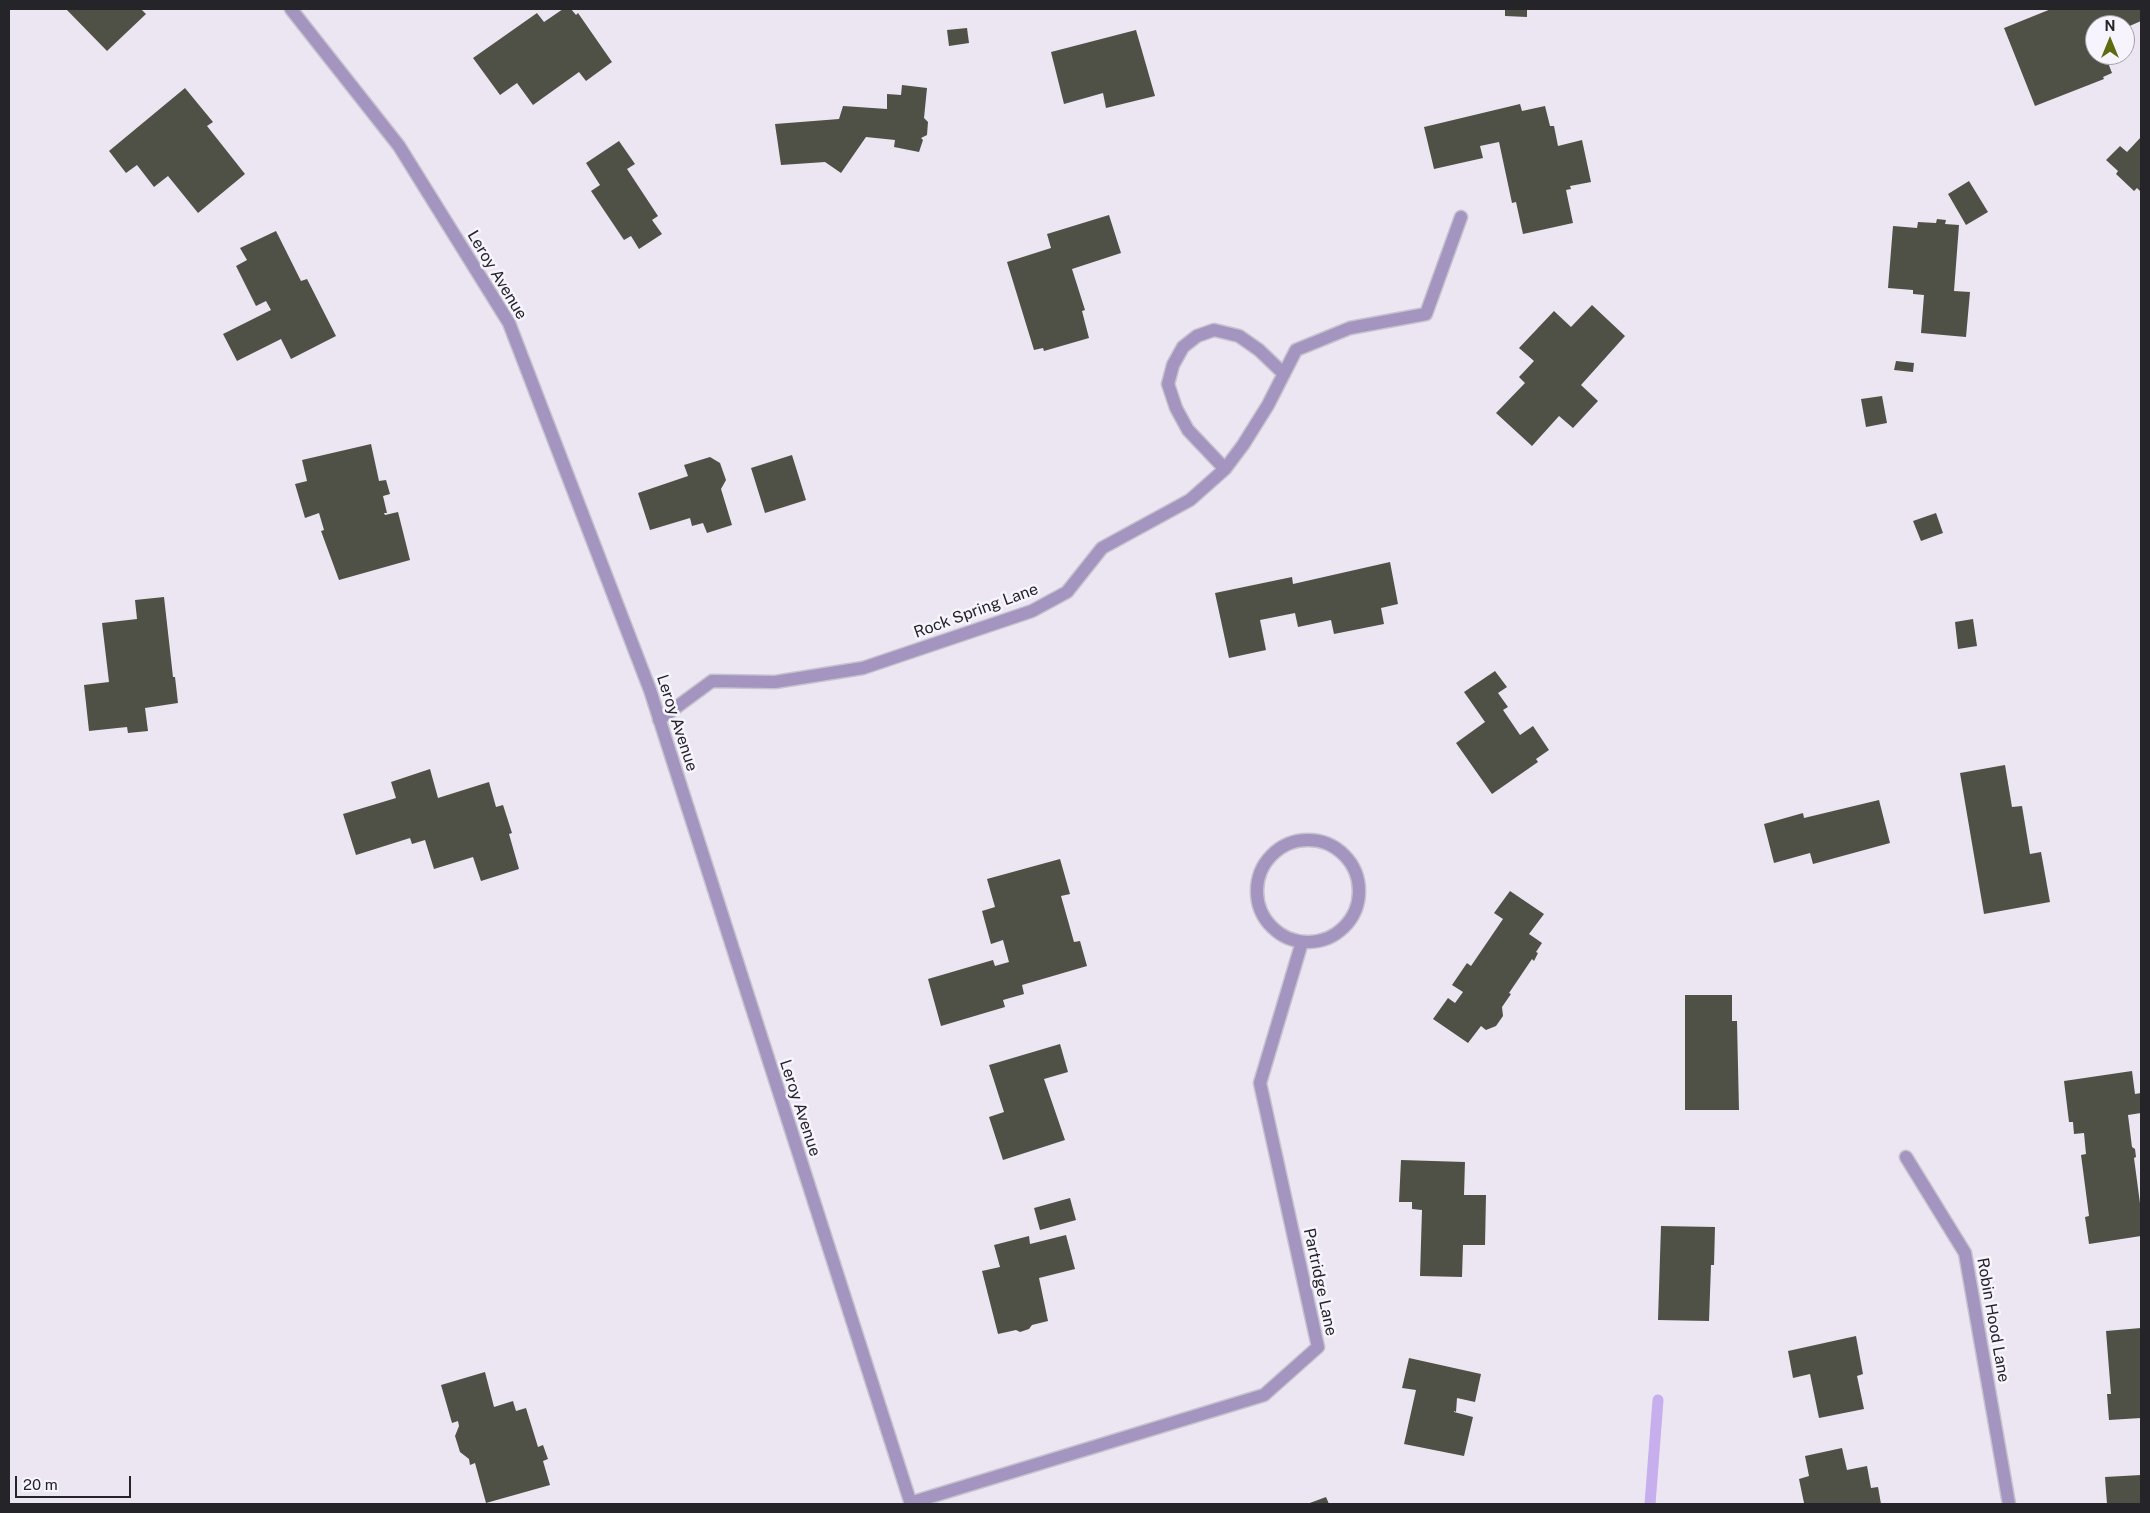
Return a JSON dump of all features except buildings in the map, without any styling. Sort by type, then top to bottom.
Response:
[{"type":"street","name":"Leroy Avenue","points":[[291,9],[399,146],[509,323],[650,690],[910,1504]]},
{"type":"street","name":"Rock Spring Lane","points":[[659,720],[712,681],[775,682],[863,668],[1032,611],[1067,592],[1102,548],[1190,500],[1225,469],[1243,445],[1268,405],[1296,350],[1350,328],[1426,314],[1461,217]]},
{"type":"street","points":[[1225,469],[1188,430],[1176,408],[1168,384],[1173,365],[1183,347],[1197,336],[1214,330],[1239,336],[1259,350],[1284,374]]},
{"type":"street","points":[[1314,839],[1334,845],[1349,858],[1358,876],[1360,897],[1354,916],[1340,931],[1322,941],[1302,942],[1282,936],[1267,923],[1258,905],[1257,885],[1263,865],[1276,850],[1294,841],[1314,839]]},
{"type":"street","name":"Partridge Lane","points":[[910,1504],[1264,1395],[1318,1347],[1260,1083],[1302,942]]},
{"type":"street","name":"Robin Hood Lane","points":[[1906,1157],[1965,1253],[2010,1504]]},
{"type":"waterway","points":[[1650,1504],[1658,1400]]}]
